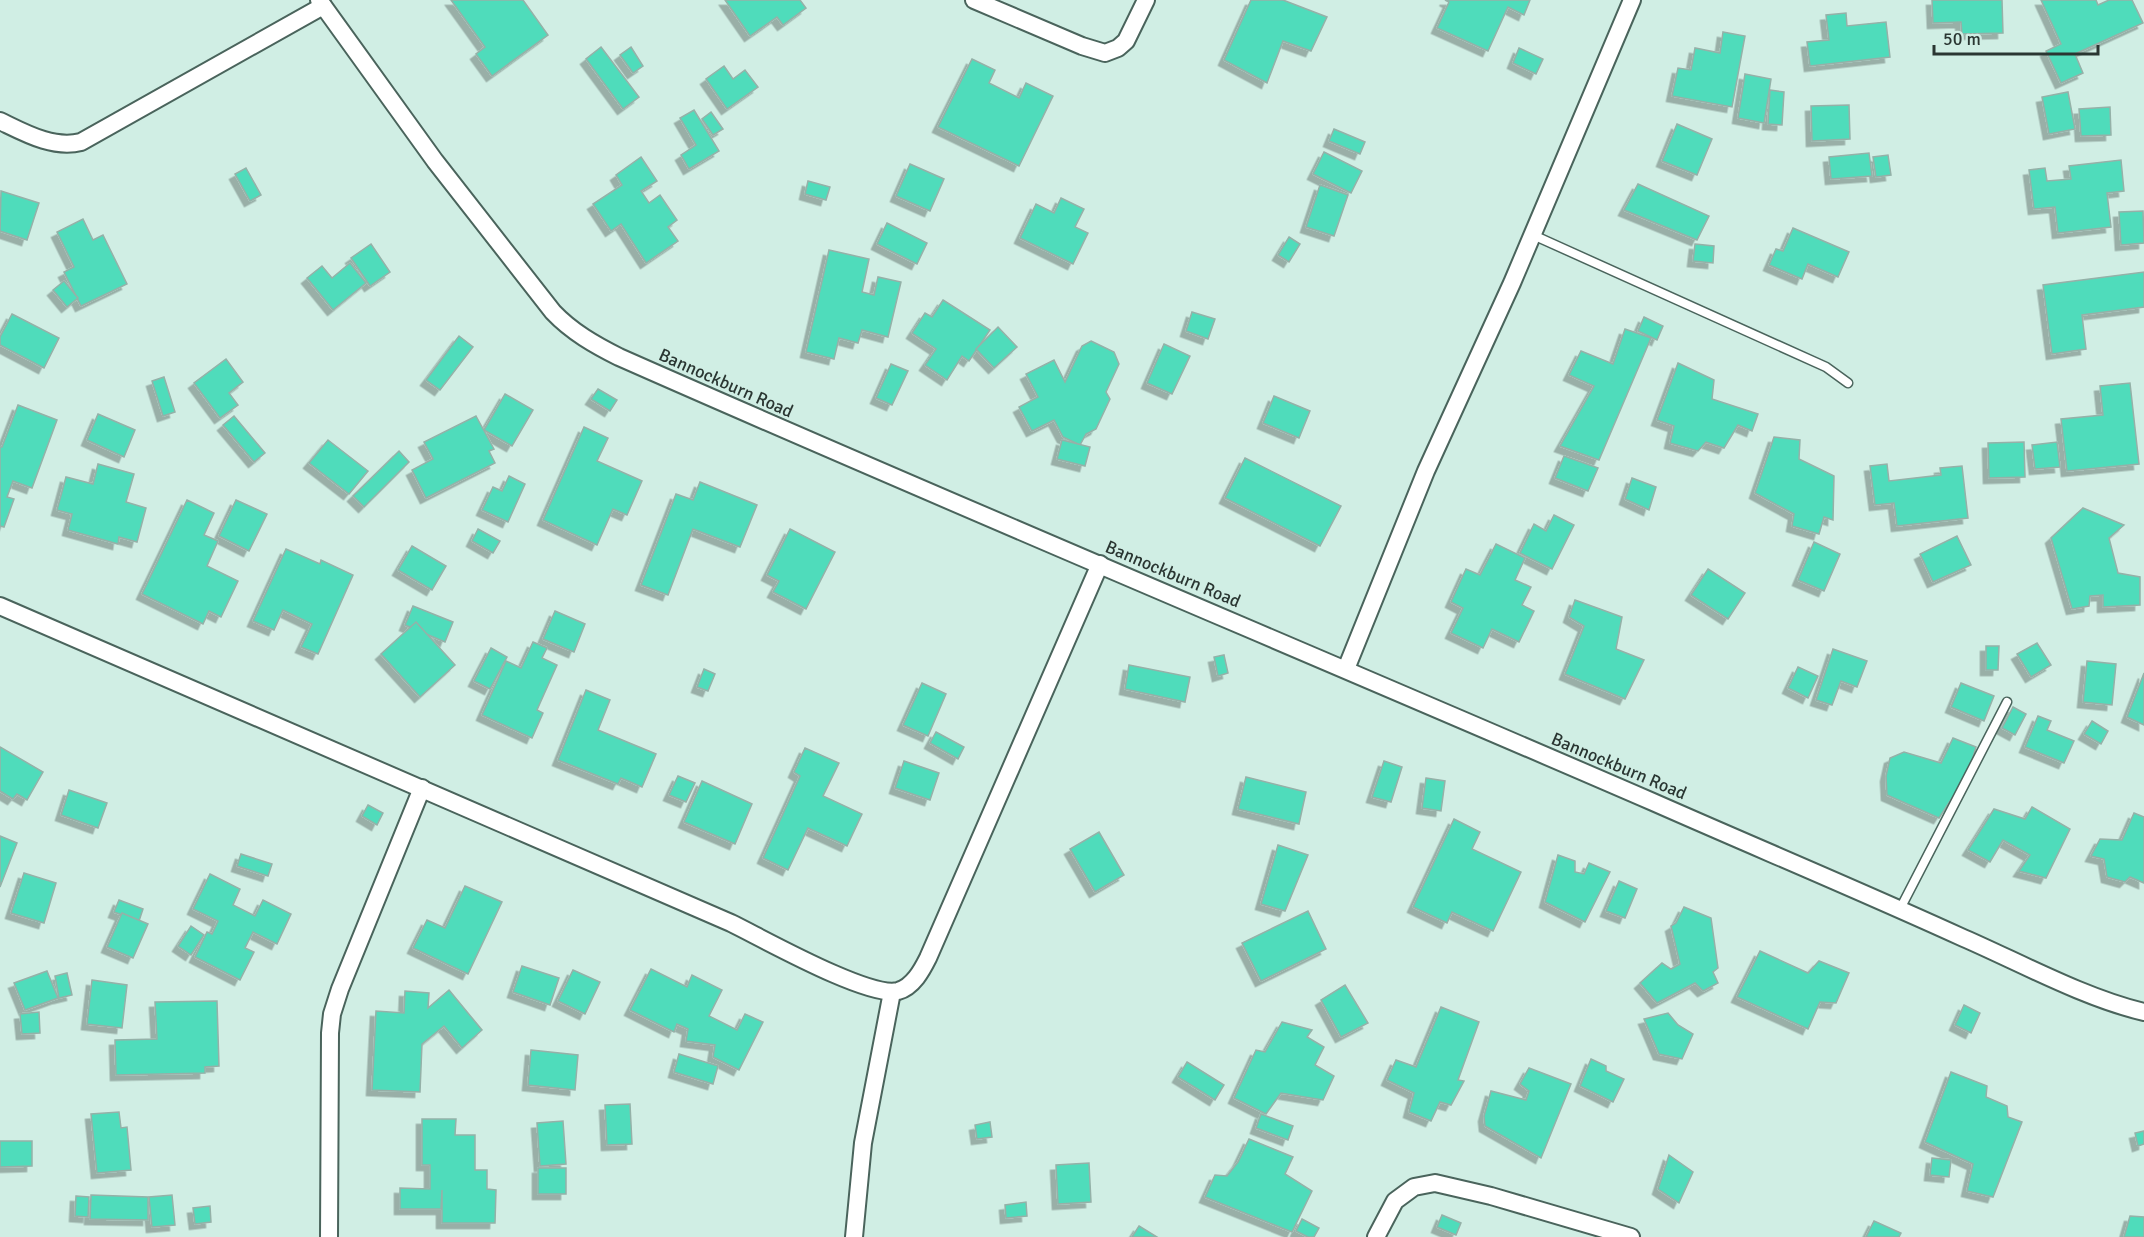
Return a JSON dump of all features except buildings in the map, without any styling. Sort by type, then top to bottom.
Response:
[{"type":"street","points":[[974,0],[1082,46],[1105,53],[1118,48],[1126,41],[1146,0]]},
{"type":"street","points":[[1346,669],[1426,471],[1533,235],[1632,0]]},
{"type":"street","points":[[0,121],[45,140],[65,144],[81,142],[321,3]]},
{"type":"street","name":"Bannockburn Road","points":[[321,3],[442,171],[553,312],[576,332],[619,357],[983,516],[1346,669],[1900,909],[2075,988],[2144,1012]]},
{"type":"street","points":[[0,606],[731,923],[817,966],[878,990],[892,992],[901,990],[911,983],[920,973],[928,958],[1100,564]]},
{"type":"street","points":[[329,1237],[328,1068],[332,1014],[340,989],[422,788]]},
{"type":"street","points":[[854,1237],[863,1143],[892,992]]},
{"type":"street","points":[[1376,1237],[1395,1201],[1414,1187],[1434,1183],[1491,1196],[1631,1237]]},
{"type":"lane","points":[[1533,235],[1826,367],[1848,383]]},
{"type":"lane","points":[[1900,909],[2007,702]]}]
